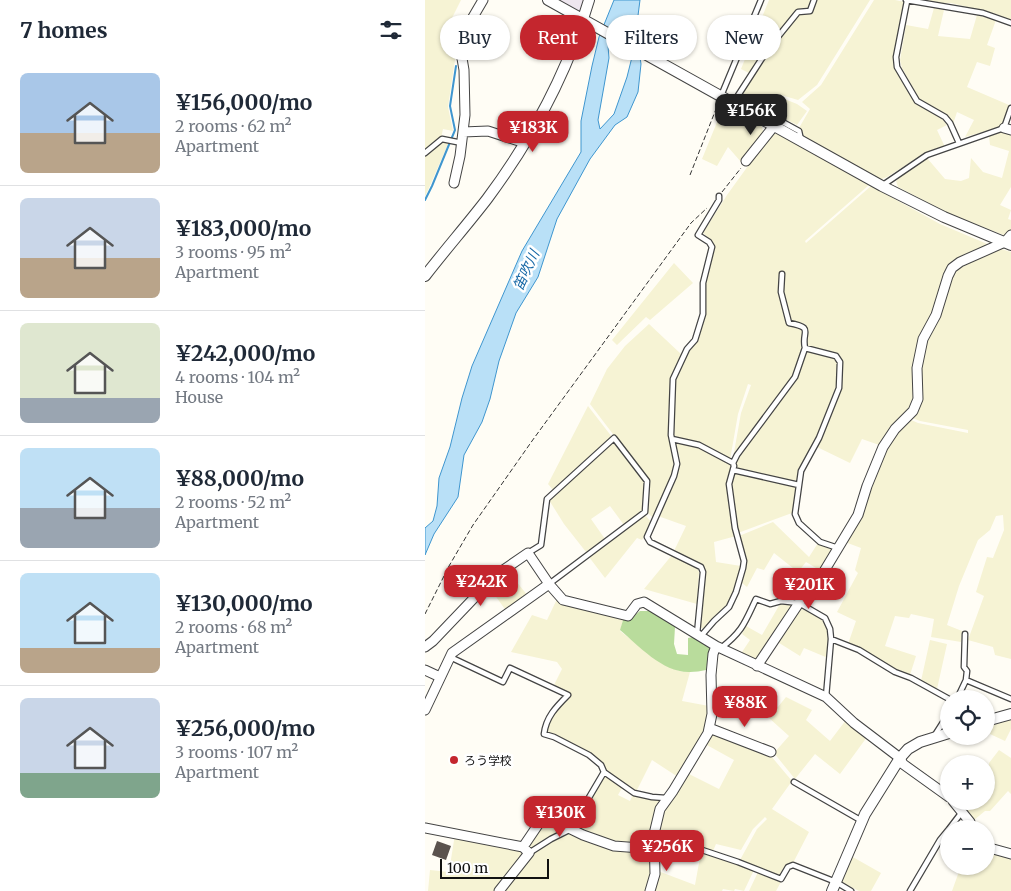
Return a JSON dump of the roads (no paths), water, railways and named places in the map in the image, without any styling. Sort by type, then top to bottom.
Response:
[{"type":"street","points":[[454,183],[455,142],[463,132],[465,90],[459,41],[483,0]]},
{"type":"street","points":[[548,0],[576,15]]},
{"type":"street","points":[[586,15],[589,0]]},
{"type":"street","points":[[596,26],[882,186],[944,217],[1009,241]]},
{"type":"street","points":[[425,276],[488,198],[525,143],[542,113],[567,60]]},
{"type":"street","points":[[746,161],[774,126]]},
{"type":"street","points":[[463,132],[488,131],[525,143]]},
{"type":"street","points":[[757,666],[799,603],[820,578],[858,515],[867,486],[883,447],[895,429],[913,411],[918,399],[917,368],[923,339],[936,314],[948,276],[960,262],[1009,241]]},
{"type":"street","points":[[425,647],[496,575],[527,553],[563,600],[628,616],[637,604],[644,602],[718,647],[826,697],[854,723],[899,758],[903,764],[940,791]]},
{"type":"street","points":[[425,710],[452,653],[549,584]]},
{"type":"street","points":[[650,891],[655,874],[654,834],[660,809],[708,733],[712,714],[711,675],[713,654],[718,647]]},
{"type":"street","points":[[425,670],[440,677]]},
{"type":"street","points":[[995,718],[1011,714]]},
{"type":"street","points":[[709,728],[771,752]]},
{"type":"street","points":[[834,887],[862,821],[899,758],[908,749],[940,736]]},
{"type":"street","points":[[962,812],[968,820]]},
{"type":"street","points":[[499,891],[526,850],[544,816],[573,830],[615,846],[654,849]]},
{"type":"street","points":[[425,828],[526,850]]},
{"type":"street","points":[[995,850],[1011,854]]},
{"type":"lane","points":[[720,97],[761,0]]},
{"type":"lane","points":[[801,141],[799,131],[737,97],[768,49],[798,12],[810,11],[814,0]]},
{"type":"lane","points":[[959,143],[950,123],[945,117],[917,101],[897,67],[896,57],[906,0],[983,13],[1011,23]]},
{"type":"lane","points":[[882,186],[918,160],[959,143],[1007,129],[1011,108]]},
{"type":"lane","points":[[425,153],[443,139],[455,142]]},
{"type":"lane","points":[[699,635],[703,572],[701,567],[649,542],[647,537],[674,476],[677,464],[672,439],[673,379],[687,349],[695,340],[703,314],[703,283],[712,246],[698,235],[719,200],[719,196]]},
{"type":"lane","points":[[699,635],[729,607],[736,592],[743,568],[744,561],[735,528],[729,484],[733,462],[795,377],[805,348],[806,332],[804,328],[801,325],[789,323],[781,292],[782,274]]},
{"type":"lane","points":[[805,348],[839,358],[840,384],[819,438],[801,471],[795,518],[820,542],[838,548]]},
{"type":"lane","points":[[527,553],[541,544],[547,499],[614,438],[647,481],[645,513],[549,584]]},
{"type":"lane","points":[[672,439],[699,445],[733,462]]},
{"type":"lane","points":[[733,470],[799,484]]},
{"type":"lane","points":[[645,513],[653,522]]},
{"type":"lane","points":[[718,647],[736,637],[756,598],[769,604],[781,601],[799,603],[825,618],[830,629],[831,639],[826,697]]},
{"type":"lane","points":[[961,690],[966,680],[967,671],[964,667],[965,634]]},
{"type":"lane","points":[[831,639],[859,650],[895,672],[911,678],[940,694]]},
{"type":"lane","points":[[450,657],[503,682],[510,668],[568,695],[551,713],[545,725],[544,734],[589,754],[601,765],[604,772],[634,793],[668,798]]},
{"type":"lane","points":[[966,680],[1011,699]]},
{"type":"lane","points":[[933,738],[940,727]]},
{"type":"lane","points":[[526,850],[573,830],[584,806],[604,772]]},
{"type":"lane","points":[[794,782],[862,821]]},
{"type":"lane","points":[[956,820],[962,812]]},
{"type":"lane","points":[[654,834],[738,862],[781,879],[788,867],[793,865],[834,887],[851,891]]},
{"type":"lane","points":[[910,891],[940,840]]},
{"type":"water","points":[[614,0],[640,0],[638,15],[608,15]]},
{"type":"water","name":"笛吹川","points":[[606,20],[606,60],[609,60],[598,120],[600,129],[614,114],[631,60],[640,60],[638,92],[627,117],[615,125],[590,159],[557,219],[538,277],[516,313],[499,361],[490,399],[482,422],[464,455],[458,497],[434,534],[425,555],[425,528],[433,521],[437,506],[439,478],[450,447],[472,366],[522,251],[581,152],[581,121],[593,60],[596,60],[596,49]]},
{"type":"waterway","points":[[425,200],[455,130],[450,106],[456,66]]},
{"type":"place","name":"ろう学校","points":[[454,760]]}]
